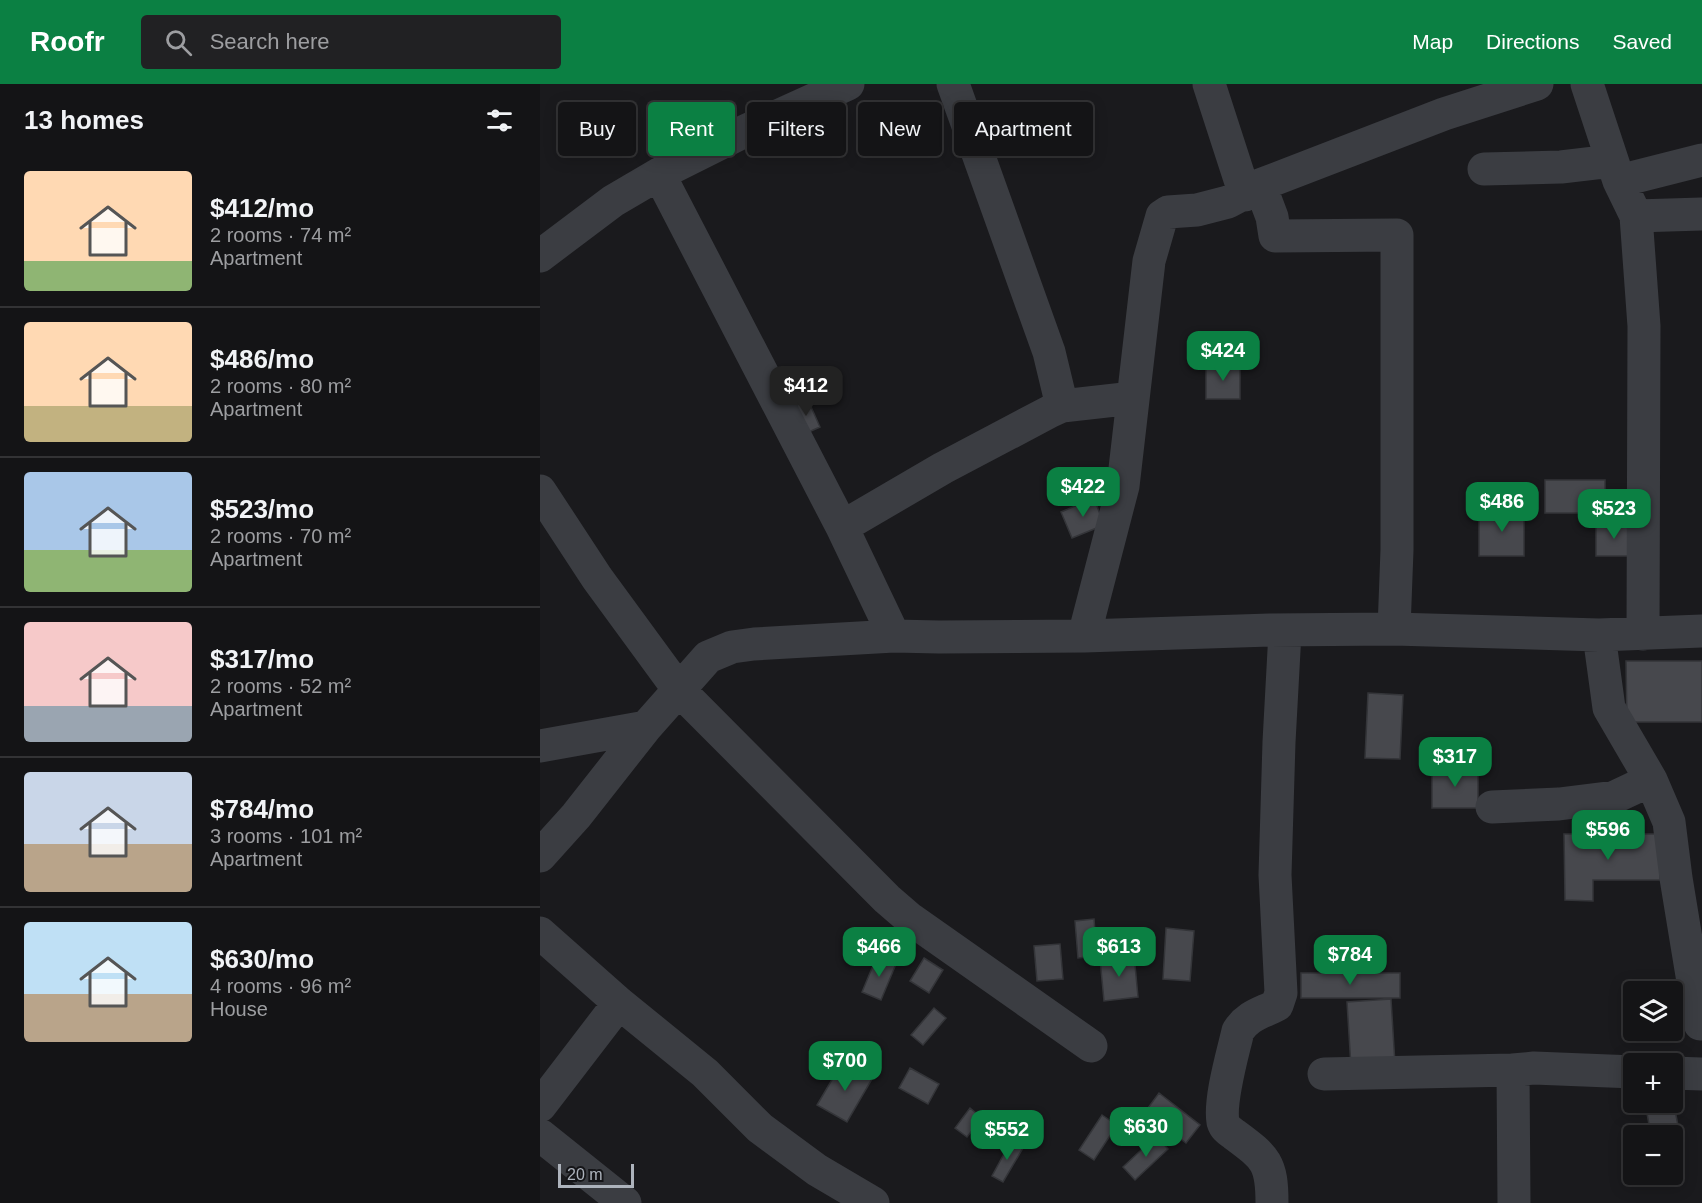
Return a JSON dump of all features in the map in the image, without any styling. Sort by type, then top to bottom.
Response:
[{"type":"street","points":[[540,256],[613,201],[659,174],[747,130],[848,84]]},
{"type":"street","points":[[953,84],[1049,352],[1062,406]]},
{"type":"street","points":[[1209,84],[1252,190],[1272,217],[1275,236],[1397,235],[1397,550],[1394,629]]},
{"type":"street","points":[[1084,636],[1123,486],[1149,261],[1162,216],[1168,212],[1197,210],[1228,202],[1252,190],[1444,114],[1537,84]]},
{"type":"street","points":[[1587,84],[1616,171],[1636,216],[1644,326],[1643,634]]},
{"type":"street","points":[[1484,170],[1561,167],[1616,171],[1702,160]]},
{"type":"street","points":[[659,174],[842,527],[894,636]]},
{"type":"street","points":[[1636,216],[1702,214]]},
{"type":"street","points":[[842,527],[943,468],[1062,406],[1133,398]]},
{"type":"street","points":[[540,491],[597,578],[679,690],[887,900],[909,918],[1091,1046]]},
{"type":"street","points":[[540,856],[576,816],[646,727],[708,657],[732,647],[894,636],[1084,636],[1394,629],[1599,635],[1702,631]]},
{"type":"street","points":[[1272,1203],[1272,1184],[1268,1165],[1261,1155],[1227,1129],[1223,1116],[1224,1099],[1238,1031],[1243,1023],[1256,1013],[1277,1005],[1281,993],[1275,875],[1278,742],[1285,632]]},
{"type":"street","points":[[1599,635],[1609,708],[1651,780],[1669,822],[1700,1024]]},
{"type":"street","points":[[540,746],[646,727]]},
{"type":"street","points":[[1492,807],[1559,804],[1615,797],[1651,780]]},
{"type":"street","points":[[540,933],[619,1003],[705,1073],[760,1128],[817,1170],[873,1203]]},
{"type":"street","points":[[540,1106],[619,1003]]},
{"type":"street","points":[[1324,1074],[1534,1068],[1623,1072]]},
{"type":"street","points":[[1513,1070],[1514,1203]]},
{"type":"street","points":[[1683,1073],[1702,1074]]},
{"type":"street","points":[[540,1136],[625,1203]]},
{"type":"building","points":[[1206,364],[1240,364],[1240,399],[1206,399]]},
{"type":"building","points":[[808,400],[820,427],[804,434],[792,407]]},
{"type":"building","points":[[1545,480],[1605,480],[1605,513],[1545,513]]},
{"type":"building","points":[[1094,498],[1104,525],[1072,538],[1061,512]]},
{"type":"building","points":[[1479,510],[1524,510],[1524,556],[1479,556]]},
{"type":"building","points":[[1596,523],[1632,523],[1632,556],[1596,556]]},
{"type":"building","points":[[1626,661],[1702,661],[1702,722],[1627,722]]},
{"type":"building","points":[[1368,693],[1403,695],[1400,759],[1365,758]]},
{"type":"building","points":[[1432,768],[1478,768],[1478,808],[1432,808]]},
{"type":"building","points":[[1564,834],[1660,834],[1660,880],[1593,880],[1593,901],[1565,900]]},
{"type":"building","points":[[1094,919],[1097,956],[1078,958],[1075,921]]},
{"type":"building","points":[[1166,928],[1194,931],[1190,981],[1163,979]]},
{"type":"building","points":[[1060,944],[1063,979],[1037,981],[1034,946]]},
{"type":"building","points":[[1134,954],[1138,997],[1104,1001],[1100,959]]},
{"type":"building","points":[[877,956],[896,964],[881,1000],[862,992]]},
{"type":"building","points":[[924,958],[943,970],[929,993],[910,981]]},
{"type":"building","points":[[1301,973],[1400,973],[1400,998],[1301,998]]},
{"type":"building","points":[[1391,999],[1395,1064],[1351,1067],[1347,1002]]},
{"type":"building","points":[[934,1008],[946,1018],[923,1045],[911,1035]]},
{"type":"building","points":[[843,1061],[872,1079],[847,1122],[817,1105]]},
{"type":"building","points":[[910,1068],[939,1084],[928,1104],[899,1088]]},
{"type":"building","points":[[1159,1093],[1200,1125],[1186,1143],[1145,1112]]},
{"type":"building","points":[[970,1108],[982,1118],[967,1137],[955,1128]]},
{"type":"building","points":[[1647,1113],[1676,1113],[1678,1125],[1649,1125]]},
{"type":"building","points":[[1102,1115],[1117,1125],[1094,1160],[1079,1150]]},
{"type":"building","points":[[1156,1136],[1168,1149],[1135,1180],[1123,1167]]},
{"type":"building","points":[[1011,1141],[1023,1148],[1003,1182],[992,1176]]}]
